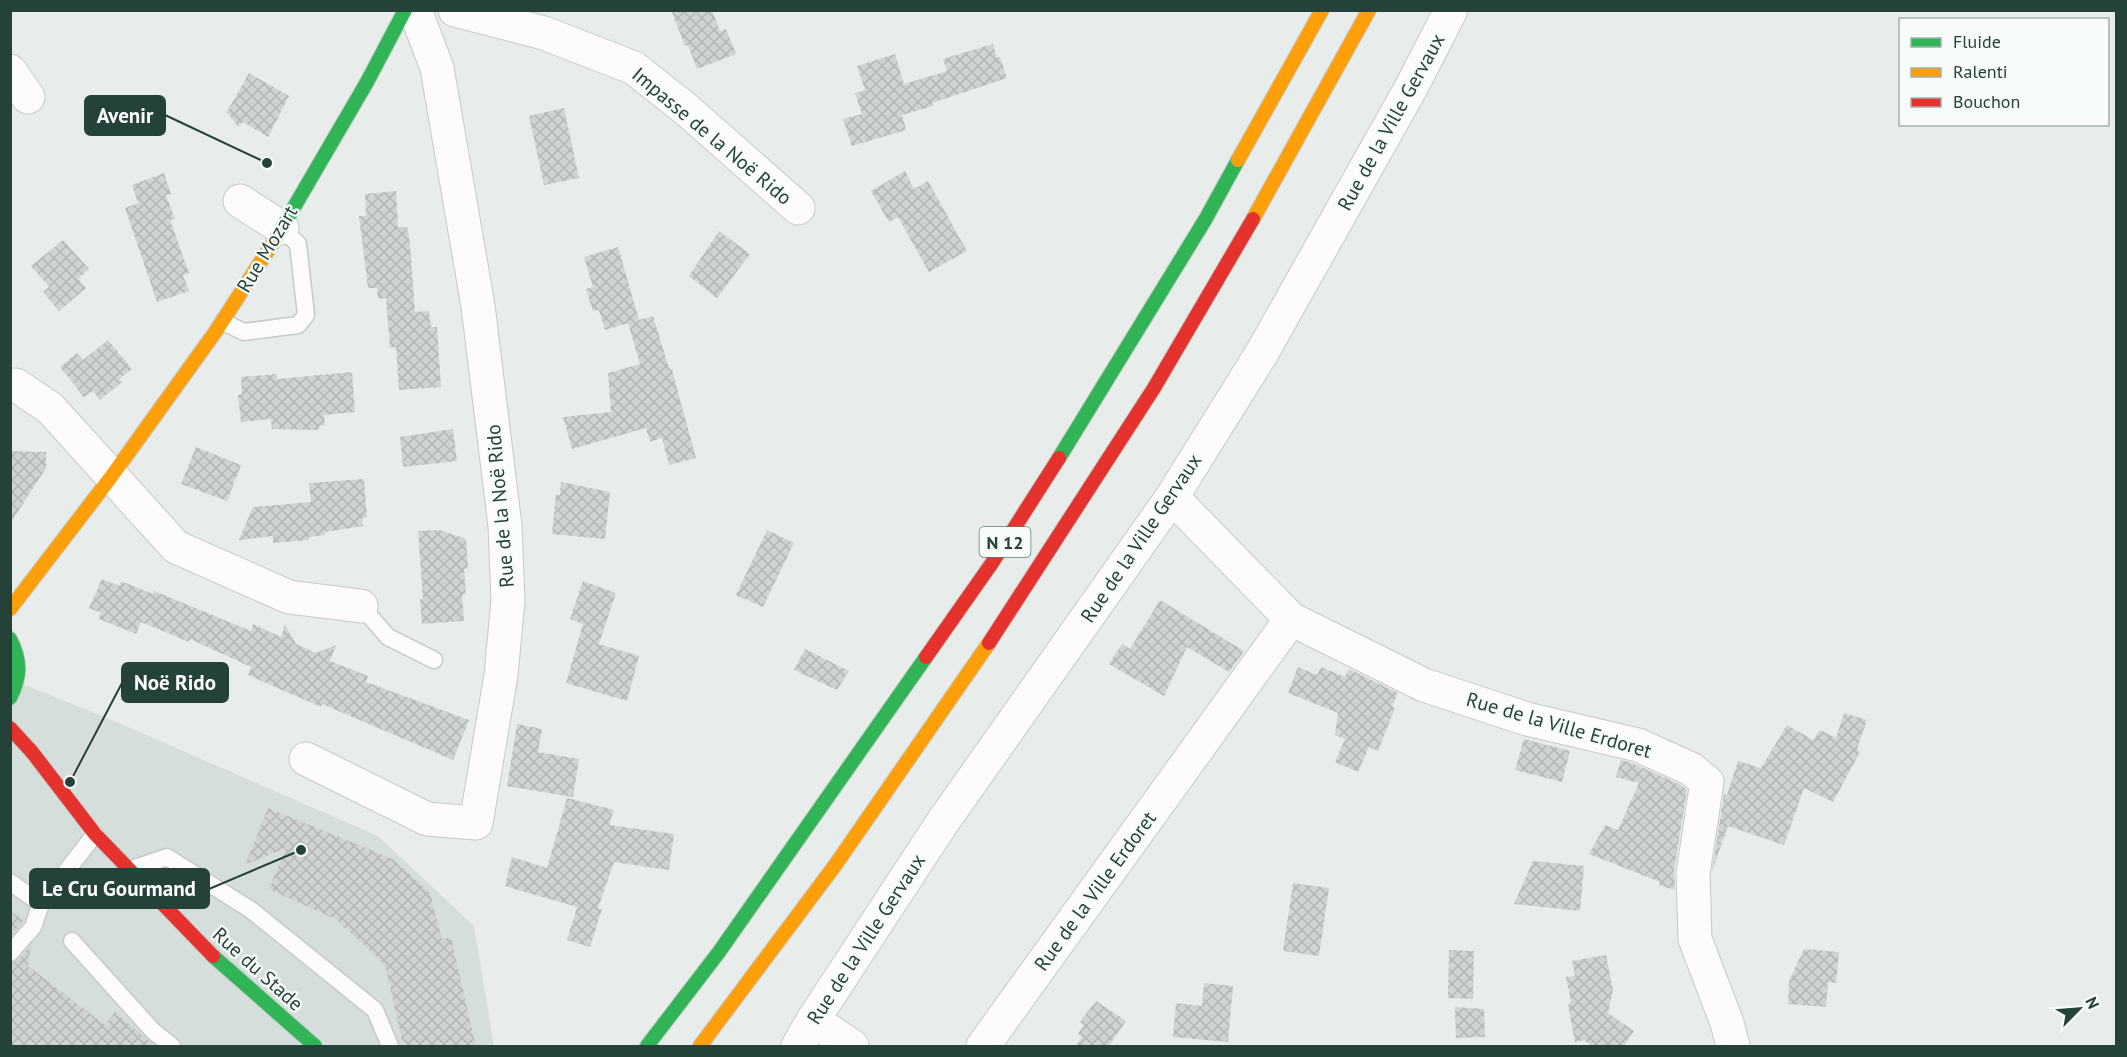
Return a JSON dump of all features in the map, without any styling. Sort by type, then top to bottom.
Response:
[{"type":"main road","name":"Rue Mozart","points":[[10,609],[111,477],[223,322],[282,228],[299,195],[367,82],[405,10]]},
{"type":"main road","name":"N 12","points":[[647,1047],[719,952],[992,563],[1098,397],[1199,230],[1322,10]]},
{"type":"main road","name":"N 12","points":[[700,1047],[854,838],[978,658],[1122,439],[1216,284],[1369,10]]},
{"type":"main road","points":[[10,639],[17,652],[21,669],[17,685],[10,698]]},
{"type":"main road","name":"Rue du Stade","points":[[10,728],[32,752],[94,834],[222,965],[315,1047]]},
{"type":"street","name":"Rue de la Noë Rido","points":[[306,759],[427,819],[476,823],[503,653],[508,600],[505,526],[477,306],[437,68],[415,10]]},
{"type":"street","name":"Impasse de la Noë Rido","points":[[455,10],[544,33],[634,68],[687,110],[798,208]]},
{"type":"street","name":"Rue de la Ville Gervaux","points":[[806,1033],[942,823],[1172,496],[1263,351],[1412,86],[1451,10]]},
{"type":"street","points":[[240,201],[282,228]]},
{"type":"street","points":[[10,386],[16,385],[50,408],[176,547],[289,597],[361,606]]},
{"type":"street","name":"Rue de la Ville Erdoret","points":[[1172,496],[1291,619],[1424,685],[1527,718],[1638,745],[1691,769],[1707,782],[1693,873],[1695,939],[1727,1023],[1733,1047]]},
{"type":"street","name":"Rue de la Ville Erdoret","points":[[983,1047],[1291,619]]},
{"type":"street","points":[[806,1033],[852,1047]]},
{"type":"lane","points":[[223,322],[244,332],[298,325],[306,315],[298,244],[282,228]]},
{"type":"lane","points":[[361,606],[388,637],[434,660]]},
{"type":"lane","points":[[10,953],[33,927],[40,904],[94,834]]},
{"type":"lane","points":[[129,870],[167,857],[250,910],[375,1010],[390,1047]]},
{"type":"lane","points":[[10,882],[40,904]]},
{"type":"lane","points":[[72,941],[153,1031],[172,1047]]},
{"type":"shaded area","points":[[10,679],[112,720],[378,836],[474,926],[494,1046],[11,1046]]},
{"type":"building","points":[[671,10],[712,10],[720,31],[726,29],[736,54],[697,69]]},
{"type":"building","points":[[993,44],[1007,78],[932,103],[933,106],[902,115],[906,130],[852,146],[843,119],[862,114],[855,93],[865,90],[857,66],[895,54],[904,84],[947,71],[943,59]]},
{"type":"building","points":[[249,73],[289,96],[268,137],[243,122],[238,127],[227,112]]},
{"type":"building","points":[[564,108],[579,178],[544,185],[529,116]]},
{"type":"building","points":[[905,171],[914,189],[928,181],[967,251],[929,272],[898,217],[889,222],[871,191]]},
{"type":"building","points":[[164,173],[171,194],[166,195],[175,219],[170,220],[189,273],[183,275],[189,291],[157,302],[125,208],[138,203],[132,185]]},
{"type":"building","points":[[396,191],[398,227],[407,227],[410,244],[415,312],[429,311],[431,327],[437,327],[441,387],[399,390],[396,347],[390,348],[386,298],[378,299],[377,288],[368,288],[359,216],[366,216],[365,194]]},
{"type":"building","points":[[719,231],[750,254],[717,298],[689,276]]},
{"type":"building","points":[[63,240],[89,269],[78,279],[86,288],[59,311],[43,292],[49,287],[31,266]]},
{"type":"building","points":[[618,247],[639,320],[605,330],[599,310],[593,311],[586,289],[593,287],[584,257]]},
{"type":"building","points":[[653,316],[669,368],[672,370],[696,458],[669,465],[662,438],[650,442],[646,428],[572,449],[563,417],[611,412],[608,373],[640,364],[628,323]]},
{"type":"building","points":[[108,340],[132,369],[119,379],[122,382],[100,400],[93,391],[84,397],[60,367],[77,353],[83,360]]},
{"type":"building","points":[[352,372],[355,412],[324,415],[325,425],[319,426],[319,430],[272,429],[271,419],[241,422],[238,395],[242,394],[241,377],[277,374],[277,379]]},
{"type":"building","points":[[453,429],[457,461],[403,467],[400,437]]},
{"type":"building","points":[[196,447],[241,465],[227,501],[181,484]]},
{"type":"building","points":[[10,451],[46,452],[46,468],[10,524]]},
{"type":"building","points":[[364,479],[367,517],[362,518],[363,526],[325,532],[325,535],[309,537],[309,540],[273,543],[273,536],[239,540],[253,507],[311,502],[309,483]]},
{"type":"building","points":[[561,482],[610,492],[605,539],[552,534],[556,494],[560,495]]},
{"type":"building","points":[[440,530],[466,539],[468,568],[464,569],[466,594],[462,595],[464,621],[422,624],[420,599],[423,599],[418,531]]},
{"type":"building","points":[[767,530],[794,543],[763,607],[736,595]]},
{"type":"building","points":[[102,579],[119,586],[121,581],[153,594],[154,591],[251,631],[253,624],[281,637],[285,625],[296,644],[316,653],[336,645],[330,661],[368,676],[366,682],[469,720],[453,760],[248,675],[251,667],[190,639],[189,642],[141,622],[136,634],[99,619],[101,613],[89,608]]},
{"type":"building","points":[[583,581],[616,593],[599,644],[639,656],[627,701],[566,683],[583,624],[570,619]]},
{"type":"building","points":[[1160,600],[1244,651],[1229,672],[1187,647],[1164,696],[1109,664],[1122,644],[1130,649]]},
{"type":"building","points":[[805,649],[849,671],[837,690],[794,670]]},
{"type":"building","points":[[1298,667],[1317,675],[1321,667],[1345,677],[1349,669],[1398,693],[1392,707],[1395,708],[1378,751],[1369,747],[1358,772],[1335,762],[1345,739],[1335,735],[1338,713],[1288,693]]},
{"type":"building","points":[[1844,713],[1867,720],[1857,749],[1860,752],[1833,802],[1804,788],[1784,845],[1728,826],[1712,871],[1724,794],[1727,795],[1738,761],[1761,768],[1787,725],[1813,740],[1820,730],[1836,738]]},
{"type":"building","points":[[517,724],[542,729],[538,752],[579,759],[573,797],[507,786]]},
{"type":"building","points":[[1524,739],[1570,751],[1562,782],[1515,770]]},
{"type":"building","points":[[1621,760],[1681,785],[1687,790],[1674,870],[1675,890],[1589,854],[1605,825],[1618,830],[1639,783],[1616,777]]},
{"type":"building","points":[[567,798],[614,810],[609,825],[674,834],[669,870],[614,862],[598,908],[602,909],[590,947],[567,940],[577,907],[505,886],[512,857],[547,868]]},
{"type":"building","points":[[268,808],[393,859],[430,893],[442,940],[451,937],[476,1047],[410,1047],[402,1040],[385,965],[337,920],[269,889],[286,848],[245,865]]},
{"type":"building","points":[[1533,861],[1584,866],[1580,911],[1514,904]]},
{"type":"building","points":[[1293,883],[1329,888],[1319,956],[1283,951]]},
{"type":"building","points":[[10,911],[24,920],[10,937]]},
{"type":"building","points":[[31,945],[28,966],[105,1025],[115,1012],[156,1047],[10,1047],[10,963],[18,960]]},
{"type":"building","points":[[1804,949],[1839,952],[1836,983],[1828,982],[1826,1007],[1788,1004],[1789,981]]},
{"type":"building","points":[[1449,950],[1474,951],[1473,999],[1448,998]]},
{"type":"building","points":[[1606,955],[1613,990],[1608,1013],[1634,1031],[1623,1047],[1593,1047],[1584,1040],[1575,1042],[1568,1006],[1571,1001],[1566,977],[1575,976],[1572,961]]},
{"type":"building","points":[[1204,983],[1233,986],[1228,1042],[1173,1037],[1176,1003],[1202,1006]]},
{"type":"building","points":[[1096,1001],[1126,1021],[1108,1047],[1075,1047],[1082,1037],[1078,1034],[1084,1025],[1080,1022]]},
{"type":"building","points":[[1455,1007],[1484,1009],[1485,1037],[1456,1038]]},
{"type":"traffic: fast","points":[[276,238],[367,82],[405,10]]},
{"type":"traffic: fast","points":[[1059,458],[1205,220],[1238,160]]},
{"type":"traffic: fast","points":[[10,639],[18,661],[18,676],[10,698]]},
{"type":"traffic: fast","points":[[647,1046],[719,952],[926,657]]},
{"type":"traffic: fast","points":[[213,956],[315,1046]]},
{"type":"traffic: slow","points":[[1238,160],[1322,10]]},
{"type":"traffic: slow","points":[[1253,219],[1369,10]]},
{"type":"traffic: slow","points":[[10,609],[111,477],[216,331],[276,238]]},
{"type":"traffic: slow","points":[[700,1046],[836,864],[989,643]]},
{"type":"traffic: jam","points":[[989,643],[1154,388],[1253,219]]},
{"type":"traffic: jam","points":[[926,657],[992,563],[1059,458]]},
{"type":"traffic: jam","points":[[10,728],[32,752],[95,834],[213,956]]},
{"type":"place","name":"Avenir","points":[[267,163]]},
{"type":"place","name":"Noë Rido","points":[[70,782]]},
{"type":"place","name":"Le Cru Gourmand","points":[[301,850]]}]
